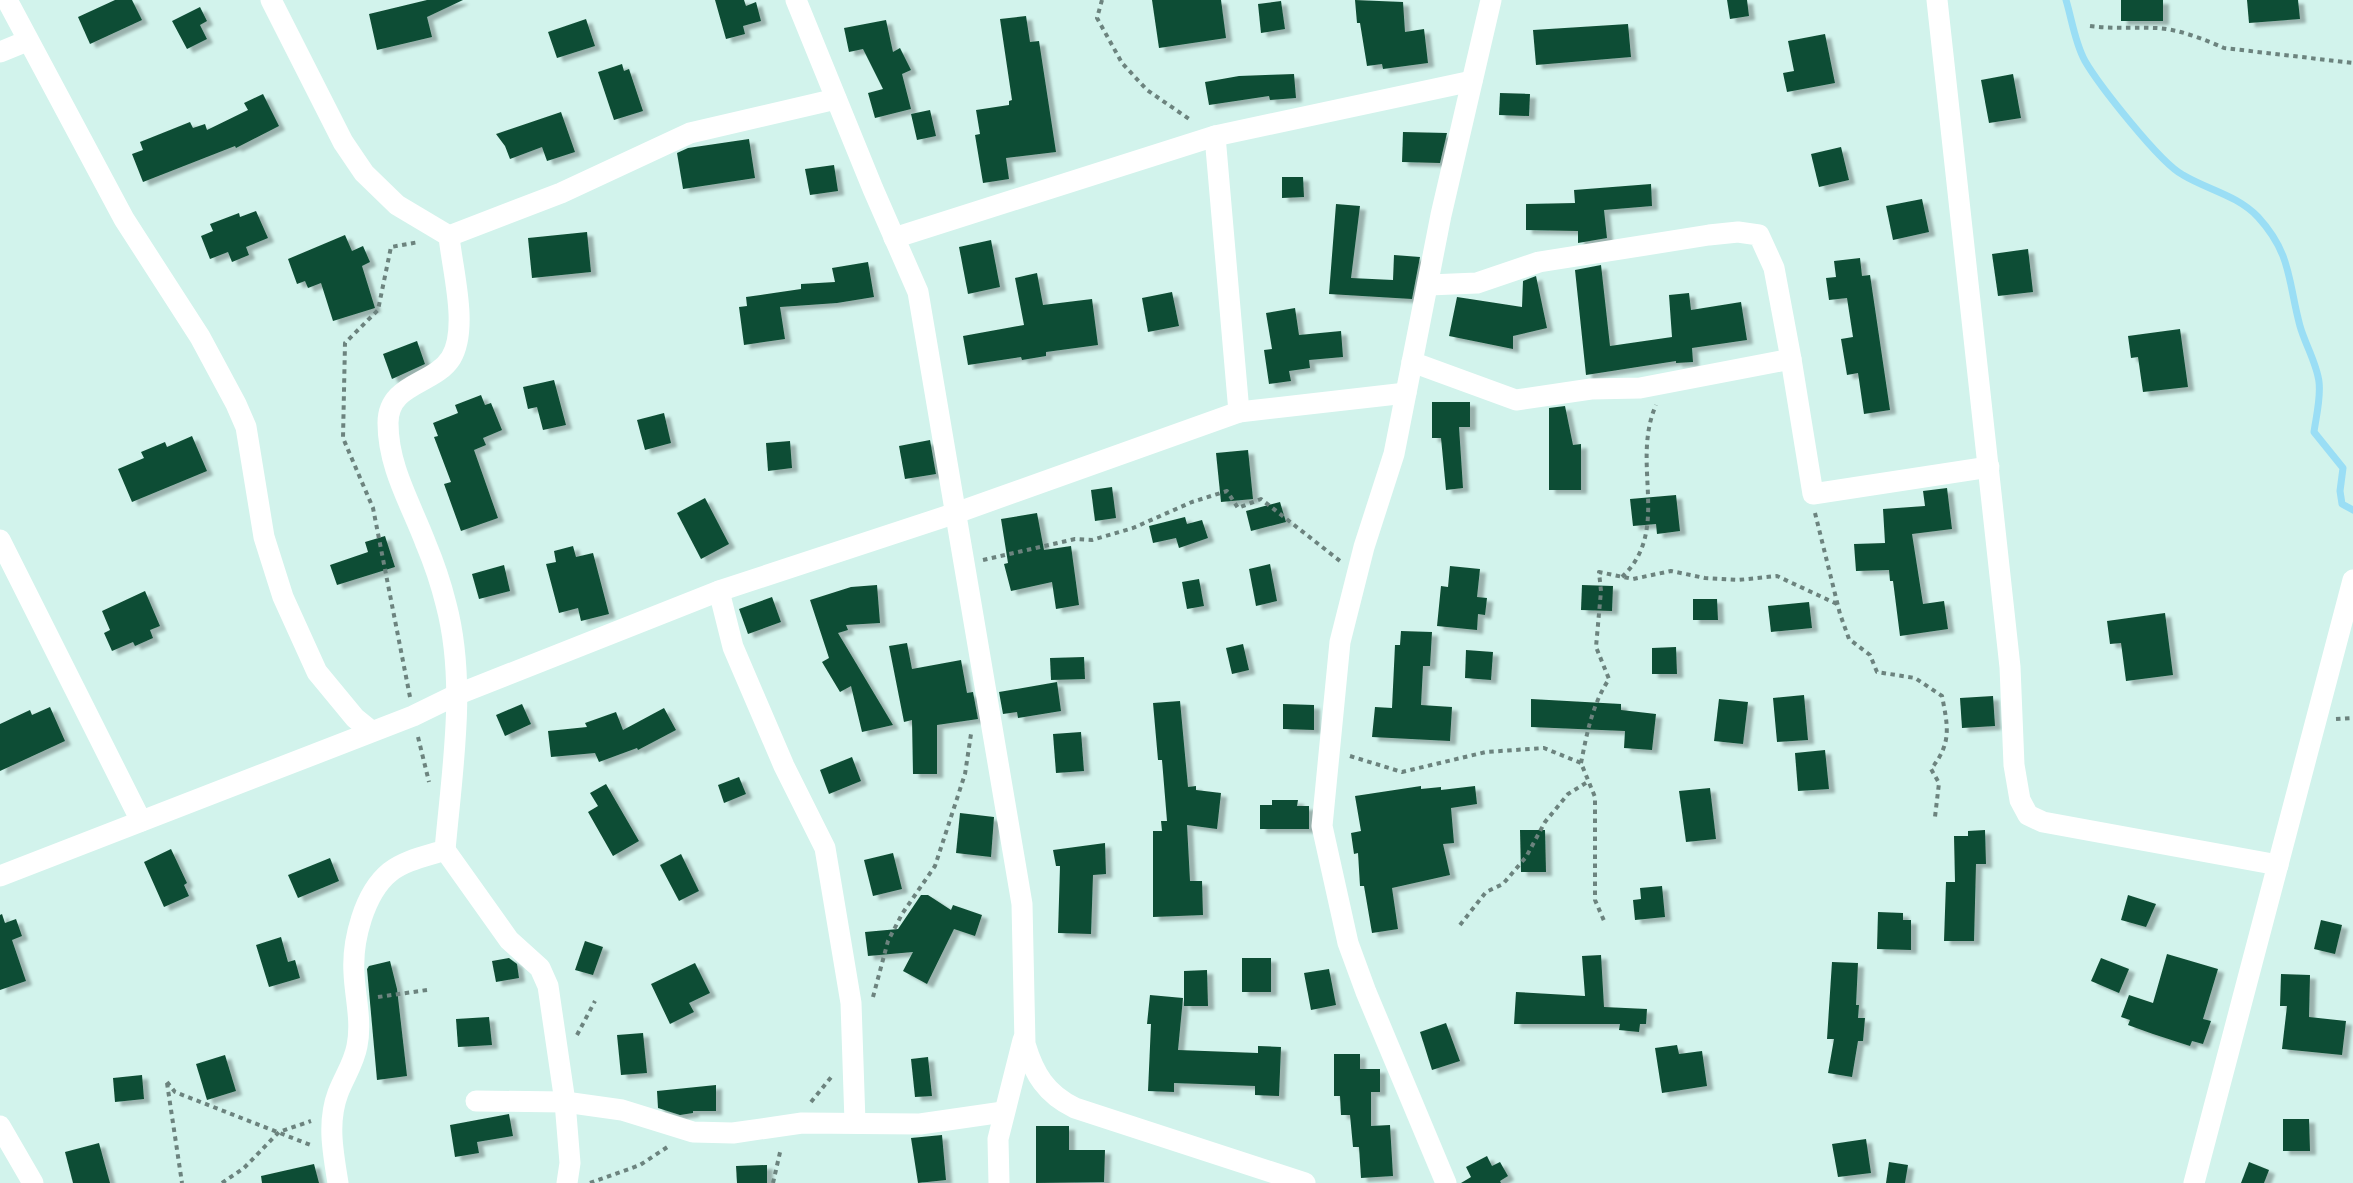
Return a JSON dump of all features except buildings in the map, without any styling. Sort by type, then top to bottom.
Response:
[{"type":"street","points":[[7,0],[124,219],[200,338],[236,404],[246,427],[264,537],[283,597],[317,672],[355,718],[371,731]]},
{"type":"street","points":[[271,0],[343,142],[364,173],[397,205],[449,236]]},
{"type":"street","points":[[796,0],[918,292],[956,513],[1022,904],[1024,1035],[998,1139],[999,1183]]},
{"type":"street","points":[[1937,0],[2010,668],[2014,765],[2020,800],[2028,815],[2043,822],[2278,865]]},
{"type":"street","points":[[1446,1183],[1366,992],[1348,943],[1322,826],[1340,642],[1354,584],[1394,454],[1441,215],[1472,81],[1495,1]]},
{"type":"street","points":[[0,52],[27,41]]},
{"type":"street","points":[[894,238],[1215,136],[1472,81]]},
{"type":"street","points":[[449,236],[561,193],[690,133],[836,99]]},
{"type":"street","points":[[1215,136],[1239,412]]},
{"type":"street","points":[[1429,285],[1477,283],[1539,262],[1709,235],[1738,232],[1759,235],[1774,268],[1813,494],[1989,467]]},
{"type":"street","points":[[449,236],[459,333],[452,357],[440,370],[403,390],[388,414],[388,425],[396,470],[426,543],[447,606],[453,645],[456,695],[445,850],[509,940],[540,968],[548,986],[565,1102],[570,1163],[567,1183]]},
{"type":"street","points":[[1412,362],[1516,400],[1591,389],[1640,388],[1791,359]]},
{"type":"street","points":[[0,876],[413,716],[456,695],[719,591],[956,513],[1239,412],[1406,393]]},
{"type":"street","points":[[0,540],[141,821]]},
{"type":"street","points":[[2194,1183],[2353,580]]},
{"type":"street","points":[[719,591],[733,647],[784,766],[825,848],[851,1003],[855,1122]]},
{"type":"street","points":[[337,1174],[330,1124],[333,1107],[358,1045],[358,1000],[353,954],[358,932],[370,900],[390,872],[404,864],[445,850]]},
{"type":"street","points":[[1024,1035],[1032,1067],[1041,1084],[1059,1100],[1075,1108],[1305,1183]]},
{"type":"street","points":[[476,1101],[565,1102],[622,1110],[693,1132],[733,1133],[792,1125],[855,1122],[920,1124],[1003,1112]]},
{"type":"street","points":[[0,1126],[33,1183]]},
{"type":"path","points":[[1102,0],[1097,18],[1122,63],[1147,90],[1215,136]]},
{"type":"path","points":[[2090,26],[2119,30],[2157,28],[2207,40],[2224,48],[2353,63]]},
{"type":"path","points":[[429,783],[413,716],[374,508],[343,438],[345,343],[378,310],[392,247],[449,236]]},
{"type":"path","points":[[1622,577],[1638,562],[1648,531],[1646,454],[1649,423],[1667,383]]},
{"type":"path","points":[[964,564],[1075,539],[1092,540],[1133,528],[1192,502],[1227,491],[1238,508],[1261,499],[1277,509],[1340,560],[1354,584]]},
{"type":"path","points":[[1813,494],[1838,604],[1849,639],[1870,656],[1877,672],[1914,678],[1942,696],[1947,720],[1946,752],[1931,769],[1939,783],[1935,817]]},
{"type":"path","points":[[1605,923],[1595,900],[1595,797],[1581,763],[1588,725],[1598,695],[1609,679],[1596,647],[1601,591],[1599,573],[1633,579],[1671,571],[1705,578],[1738,580],[1777,576],[1838,604]]},
{"type":"path","points":[[869,1008],[888,941],[902,914],[935,866],[965,774],[971,734],[988,706]]},
{"type":"path","points":[[1328,754],[1352,756],[1402,772],[1486,752],[1544,747],[1581,763]]},
{"type":"path","points":[[1460,925],[1486,892],[1503,884],[1526,857],[1545,822],[1568,794],[1588,782]]},
{"type":"path","points":[[773,1183],[779,1151],[792,1125],[826,1085],[852,1047]]},
{"type":"path","points":[[182,1183],[167,1082],[175,1092],[312,1145],[337,1174]]},
{"type":"path","points":[[222,1183],[244,1168],[279,1132],[314,1120]]},
{"type":"path","points":[[590,1183],[640,1165],[693,1132]]},
{"type":"waterway","points":[[2066,0],[2076,39],[2085,61],[2146,140],[2160,156],[2183,175],[2250,209],[2277,243],[2287,269],[2300,326],[2318,375],[2319,394],[2314,432],[2343,468],[2340,491],[2342,504],[2353,510]]}]
